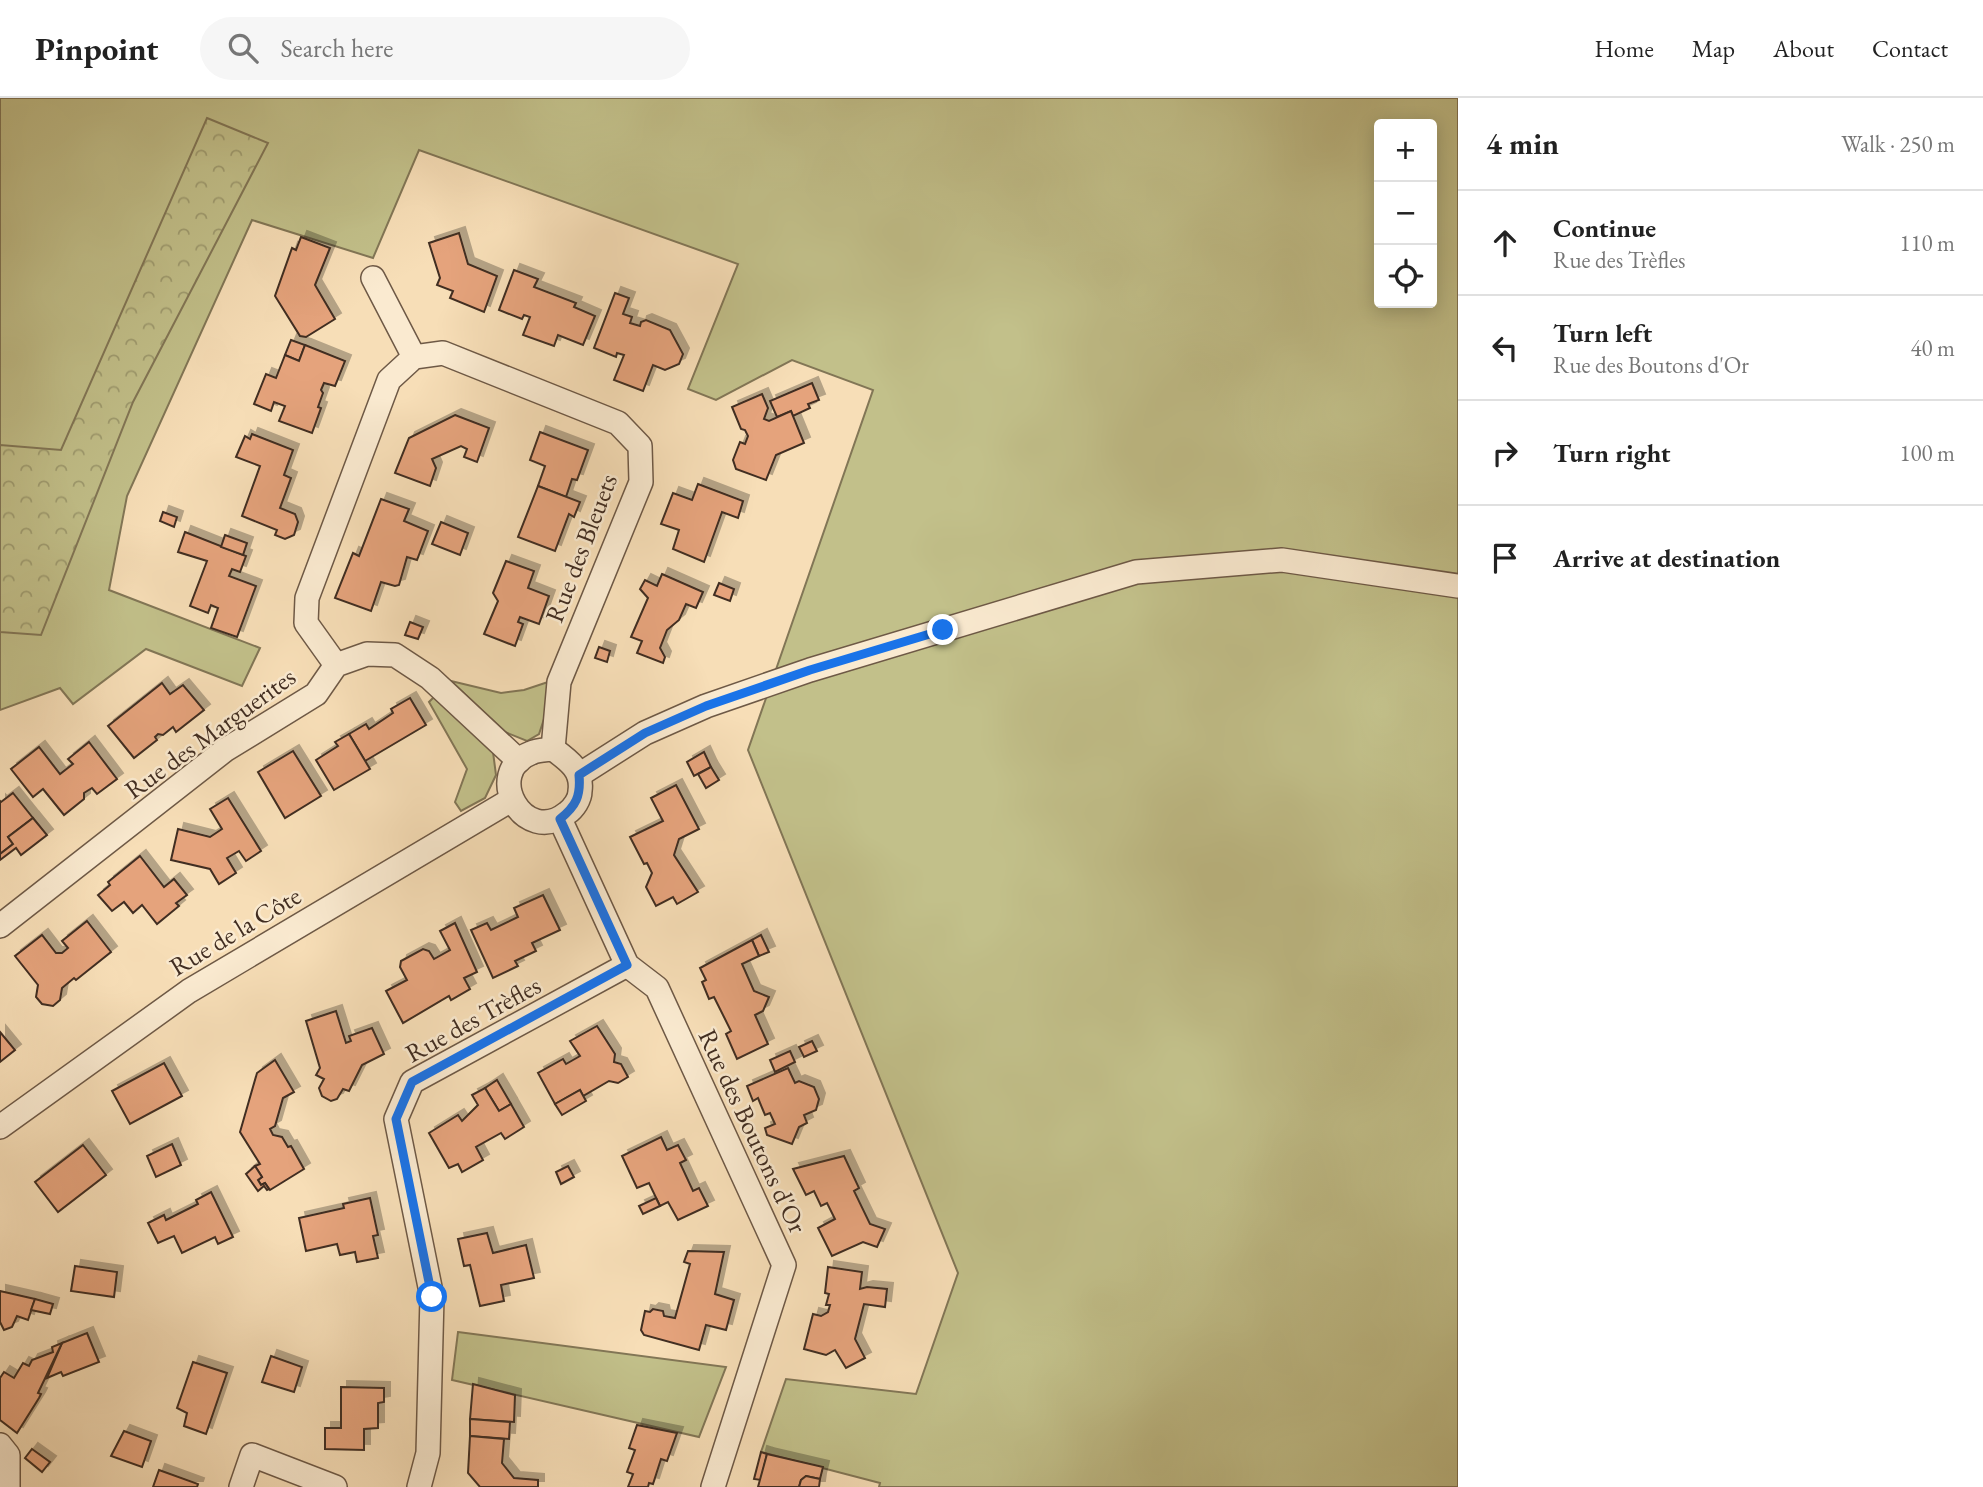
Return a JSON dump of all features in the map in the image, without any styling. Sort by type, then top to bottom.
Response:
[{"type":"street","points":[[373,278],[414,357],[389,380],[307,598],[306,623],[336,665],[367,654],[395,655],[430,678],[519,761]]},
{"type":"street","name":"Rue des Bleuets","points":[[414,357],[443,353],[618,423],[640,446],[641,482],[559,682],[552,749]]},
{"type":"street","points":[[579,775],[645,733],[706,706],[810,670],[1136,572],[1282,560],[1458,586]]},
{"type":"street","name":"Rue des Marguerites","points":[[0,926],[225,750],[316,694],[336,665]]},
{"type":"street","points":[[552,749],[571,762],[579,775],[580,792],[573,808],[560,819],[540,822],[523,815],[511,800],[508,786],[511,772],[519,761],[531,753],[552,749]]},
{"type":"street","name":"Rue de la Côte","points":[[0,1127],[189,990],[511,800]]},
{"type":"street","name":"Rue des Boutons d'Or","points":[[560,819],[627,965],[657,988],[784,1265],[713,1487]]},
{"type":"street","name":"Rue des Trèfles","points":[[419,1487],[428,1453],[432,1297],[396,1119],[412,1082],[627,965]]},
{"type":"street","points":[[0,1445],[8,1455],[8,1487]]},
{"type":"street","points":[[241,1487],[252,1455],[335,1487]]},
{"type":"green space","points":[[0,98],[1458,98],[1458,1487],[879,1487],[880,1483],[761,1452],[786,1379],[916,1394],[958,1273],[748,750],[873,390],[792,360],[716,400],[688,389],[738,264],[419,150],[373,258],[252,220],[127,496],[109,590],[260,648],[242,686],[146,649],[73,704],[60,688],[0,710]]},
{"type":"green space","points":[[207,118],[268,143],[133,402],[41,635],[0,632],[0,445],[61,450]]},
{"type":"green space","points":[[451,681],[501,693],[524,690],[551,681],[539,734],[527,741],[505,732]]},
{"type":"green space","points":[[435,696],[493,752],[496,775],[485,798],[461,811],[455,802],[467,769],[429,702]]},
{"type":"green space","points":[[458,1332],[726,1367],[699,1437],[452,1380]]},
{"type":"building","points":[[459,233],[468,264],[497,276],[484,312],[450,298],[453,291],[437,285],[440,278],[429,243]]},
{"type":"building","points":[[301,237],[330,248],[315,285],[335,319],[306,337],[300,336],[275,296],[292,248],[296,250]]},
{"type":"building","points":[[514,270],[538,279],[534,287],[576,303],[574,307],[595,316],[583,345],[558,335],[554,346],[523,335],[530,317],[524,315],[522,319],[499,310]]},
{"type":"building","points":[[615,293],[629,298],[623,314],[632,317],[630,323],[640,326],[641,322],[646,320],[670,330],[683,354],[679,364],[665,370],[653,365],[643,391],[614,380],[624,355],[617,353],[616,357],[594,348]]},
{"type":"building","points":[[291,340],[305,345],[299,361],[285,355]]},
{"type":"building","points":[[305,345],[345,361],[335,386],[324,383],[318,407],[321,408],[312,433],[279,421],[285,406],[274,402],[271,411],[254,404],[266,374],[276,378],[285,355],[299,361]]},
{"type":"building","points":[[812,383],[819,400],[808,404],[810,408],[793,416],[791,411],[777,417],[770,401]]},
{"type":"building","points":[[762,394],[768,408],[764,419],[769,421],[791,411],[804,443],[776,455],[766,480],[736,469],[733,460],[740,442],[745,444],[748,436],[745,430],[741,429],[732,407]]},
{"type":"building","points":[[455,415],[489,428],[477,462],[464,457],[467,449],[461,446],[432,459],[436,468],[430,486],[395,473],[409,438]]},
{"type":"building","points":[[540,432],[588,450],[577,480],[572,479],[566,497],[538,486],[545,466],[530,460]]},
{"type":"building","points":[[252,434],[293,450],[284,475],[291,478],[280,508],[295,514],[298,522],[294,535],[285,539],[275,535],[277,530],[242,516],[260,466],[236,457],[245,436],[250,439]]},
{"type":"building","points":[[698,484],[743,501],[738,518],[722,512],[704,562],[673,549],[679,530],[661,524],[673,493],[692,500]]},
{"type":"building","points":[[538,486],[580,502],[574,517],[569,514],[555,551],[518,537]]},
{"type":"building","points":[[381,499],[409,509],[404,521],[428,531],[417,560],[407,557],[399,585],[381,582],[371,611],[335,598],[353,553],[359,556]]},
{"type":"building","points":[[163,512],[177,517],[174,527],[160,521]]},
{"type":"building","points":[[441,522],[468,533],[460,555],[432,544]]},
{"type":"building","points":[[185,532],[246,556],[240,572],[232,569],[229,576],[256,586],[237,637],[211,628],[218,608],[211,605],[208,613],[190,606],[207,561],[178,552]]},
{"type":"building","points":[[225,535],[247,543],[243,555],[221,547]]},
{"type":"building","points":[[506,561],[534,571],[528,588],[549,596],[539,624],[520,617],[518,622],[523,624],[515,646],[484,634],[498,601],[493,593]]},
{"type":"building","points":[[662,574],[703,592],[696,608],[686,604],[679,620],[667,630],[660,648],[665,657],[663,663],[637,653],[642,641],[631,637],[648,598],[640,589],[645,580],[657,586]]},
{"type":"building","points":[[719,583],[734,589],[730,601],[714,595]]},
{"type":"building","points":[[410,622],[423,627],[418,639],[405,635]]},
{"type":"building","points":[[599,647],[610,651],[607,662],[595,658]]},
{"type":"building","points":[[162,683],[170,694],[183,685],[204,710],[176,732],[173,727],[163,735],[158,734],[155,737],[157,740],[134,758],[108,726]]},
{"type":"building","points":[[410,698],[426,725],[365,761],[349,734],[366,724],[369,729],[393,713],[391,709]]},
{"type":"building","points":[[349,734],[370,769],[334,790],[316,760],[338,746],[335,742]]},
{"type":"building","points":[[89,742],[117,779],[97,794],[92,788],[84,793],[84,799],[64,815],[43,789],[33,797],[11,769],[39,747],[60,774],[73,764],[68,759]]},
{"type":"building","points":[[293,751],[321,796],[285,818],[258,772]]},
{"type":"building","points":[[704,752],[711,767],[694,776],[687,762]]},
{"type":"building","points":[[711,767],[719,780],[706,788],[698,774]]},
{"type":"building","points":[[676,785],[699,829],[679,839],[674,855],[698,892],[677,904],[673,897],[656,906],[646,887],[652,873],[647,863],[644,864],[630,837],[663,821],[651,798]]},
{"type":"building","points":[[13,793],[33,818],[8,837],[13,844],[0,854],[0,801]]},
{"type":"building","points":[[228,798],[261,851],[246,861],[239,851],[227,858],[236,873],[219,884],[210,869],[171,860],[178,829],[210,837],[222,829],[210,809]]},
{"type":"building","points":[[33,818],[47,835],[21,855],[16,848],[0,860],[0,854],[13,844],[8,837]]},
{"type":"building","points":[[140,856],[164,887],[174,879],[187,895],[176,903],[179,906],[157,924],[142,905],[133,913],[124,902],[112,911],[98,895],[110,885],[108,882]]},
{"type":"building","points":[[543,895],[560,930],[532,943],[536,951],[515,961],[518,966],[493,978],[471,930],[487,923],[491,930],[518,917],[514,908]]},
{"type":"building","points":[[87,921],[111,952],[62,988],[60,1000],[53,1006],[42,1004],[36,997],[38,985],[15,956],[42,935],[56,953],[62,953],[68,948],[62,941]]},
{"type":"building","points":[[455,923],[477,972],[464,978],[470,989],[451,1000],[449,996],[403,1023],[386,991],[407,980],[400,967],[401,961],[423,949],[429,951],[434,959],[450,950],[440,931]]},
{"type":"building","points":[[761,935],[769,952],[759,956],[752,940]]},
{"type":"building","points":[[752,940],[759,956],[742,964],[754,991],[769,997],[763,1011],[755,1015],[768,1044],[737,1059],[726,1034],[731,1031],[714,997],[709,999],[702,982],[706,980],[700,968]]},
{"type":"building","points":[[336,1011],[346,1043],[351,1041],[349,1036],[372,1028],[384,1054],[362,1065],[349,1091],[343,1089],[337,1099],[331,1101],[322,1096],[319,1088],[324,1079],[316,1075],[320,1068],[306,1021]]},
{"type":"building","points":[[597,1026],[615,1054],[614,1062],[621,1064],[628,1077],[618,1083],[609,1081],[583,1096],[580,1090],[555,1104],[538,1073],[563,1059],[566,1064],[580,1056],[570,1041]]},
{"type":"building","points":[[0,1032],[15,1050],[0,1062]]},
{"type":"building","points":[[812,1041],[817,1051],[804,1057],[799,1047]]},
{"type":"building","points":[[790,1051],[795,1062],[775,1072],[770,1060]]},
{"type":"building","points":[[275,1060],[294,1092],[283,1098],[275,1126],[270,1129],[273,1135],[282,1137],[288,1147],[291,1146],[304,1169],[270,1190],[265,1183],[261,1185],[258,1180],[262,1177],[255,1166],[260,1164],[240,1132],[257,1073]]},
{"type":"building","points":[[164,1063],[182,1096],[130,1124],[112,1091]]},
{"type":"building","points":[[788,1068],[795,1083],[799,1081],[814,1087],[819,1099],[816,1110],[804,1115],[807,1123],[799,1127],[792,1144],[767,1135],[765,1128],[775,1124],[770,1113],[765,1115],[758,1098],[753,1101],[747,1086]]},
{"type":"building","points":[[497,1080],[511,1104],[499,1111],[485,1088]]},
{"type":"building","points":[[485,1088],[499,1111],[511,1104],[524,1127],[505,1139],[501,1133],[476,1147],[483,1160],[462,1172],[458,1164],[449,1168],[429,1133],[458,1115],[462,1121],[478,1105],[472,1095]]},
{"type":"building","points":[[580,1090],[586,1101],[562,1115],[555,1104]]},
{"type":"building","points":[[661,1137],[667,1150],[678,1145],[686,1160],[680,1163],[693,1191],[699,1188],[708,1206],[678,1220],[668,1202],[660,1206],[649,1183],[637,1188],[622,1156]]},
{"type":"building","points":[[172,1144],[181,1165],[156,1177],[147,1156]]},
{"type":"building","points":[[83,1145],[106,1175],[58,1212],[35,1182]]},
{"type":"building","points":[[844,1156],[859,1188],[854,1191],[870,1224],[885,1229],[877,1247],[863,1242],[832,1256],[818,1228],[835,1219],[827,1203],[821,1206],[814,1191],[806,1195],[793,1169]]},
{"type":"building","points":[[255,1166],[262,1177],[258,1180],[261,1185],[265,1183],[269,1189],[264,1186],[258,1191],[246,1174]]},
{"type":"building","points":[[568,1166],[574,1177],[561,1184],[556,1172]]},
{"type":"building","points":[[211,1192],[233,1237],[218,1244],[215,1237],[182,1253],[174,1236],[158,1243],[148,1223],[164,1215],[166,1220],[198,1204],[196,1200]]},
{"type":"building","points":[[370,1198],[378,1235],[373,1236],[378,1258],[357,1262],[355,1252],[340,1255],[337,1244],[306,1251],[299,1218],[344,1208],[343,1204]]},
{"type":"building","points":[[656,1198],[660,1206],[643,1214],[639,1206]]},
{"type":"building","points":[[487,1233],[493,1253],[526,1245],[534,1278],[501,1285],[504,1301],[480,1306],[470,1265],[464,1266],[458,1239]]},
{"type":"building","points":[[688,1251],[724,1252],[715,1294],[734,1300],[726,1330],[706,1325],[699,1350],[644,1335],[641,1330],[645,1311],[663,1311],[664,1316],[675,1318],[690,1264],[684,1262]]},
{"type":"building","points":[[75,1266],[117,1272],[114,1297],[71,1291]]},
{"type":"building","points":[[828,1267],[862,1272],[860,1289],[887,1289],[885,1307],[864,1304],[855,1339],[865,1358],[846,1368],[835,1350],[826,1355],[804,1349],[813,1314],[821,1316],[828,1312],[830,1305],[826,1305],[829,1294],[825,1293]]},
{"type":"building","points":[[0,1291],[35,1299],[28,1320],[17,1316],[12,1327],[4,1330],[0,1322]]},
{"type":"building","points":[[35,1299],[53,1304],[50,1314],[31,1310]]},
{"type":"building","points":[[87,1333],[99,1362],[63,1376],[61,1372],[47,1378],[62,1343]]},
{"type":"building","points":[[62,1343],[38,1393],[41,1394],[39,1398],[17,1433],[0,1420],[0,1378],[4,1372],[14,1378],[23,1363],[29,1366],[32,1360],[53,1352],[52,1347]]},
{"type":"building","points":[[271,1356],[302,1367],[294,1392],[262,1382]]},
{"type":"building","points":[[193,1362],[227,1373],[206,1434],[184,1426],[187,1413],[177,1408]]},
{"type":"building","points":[[473,1384],[515,1395],[514,1422],[470,1419]]},
{"type":"building","points":[[341,1387],[384,1388],[384,1402],[378,1403],[378,1428],[364,1429],[364,1450],[325,1449],[325,1428],[341,1428]]},
{"type":"building","points":[[470,1419],[510,1422],[509,1439],[470,1436]]},
{"type":"building","points":[[637,1425],[677,1433],[667,1461],[661,1459],[653,1484],[649,1483],[648,1487],[628,1487],[633,1474],[627,1472],[635,1450],[629,1448]]},
{"type":"building","points":[[124,1431],[151,1441],[142,1467],[111,1456]]},
{"type":"building","points":[[470,1436],[504,1439],[502,1463],[514,1478],[538,1480],[538,1487],[480,1487],[468,1473]]},
{"type":"building","points":[[32,1449],[50,1462],[42,1472],[25,1458]]},
{"type":"building","points":[[761,1452],[767,1454],[761,1480],[754,1479]]},
{"type":"building","points":[[767,1454],[823,1467],[820,1479],[806,1476],[799,1487],[758,1487]]},
{"type":"building","points":[[159,1470],[198,1484],[197,1487],[153,1487]]},
{"type":"building","points":[[806,1476],[820,1479],[819,1487],[799,1487]]},
{"type":"route","points":[[432,1297],[396,1119],[412,1082],[627,965],[560,819],[573,808],[580,792],[579,775],[645,733],[706,706],[810,670],[943,630]]}]
